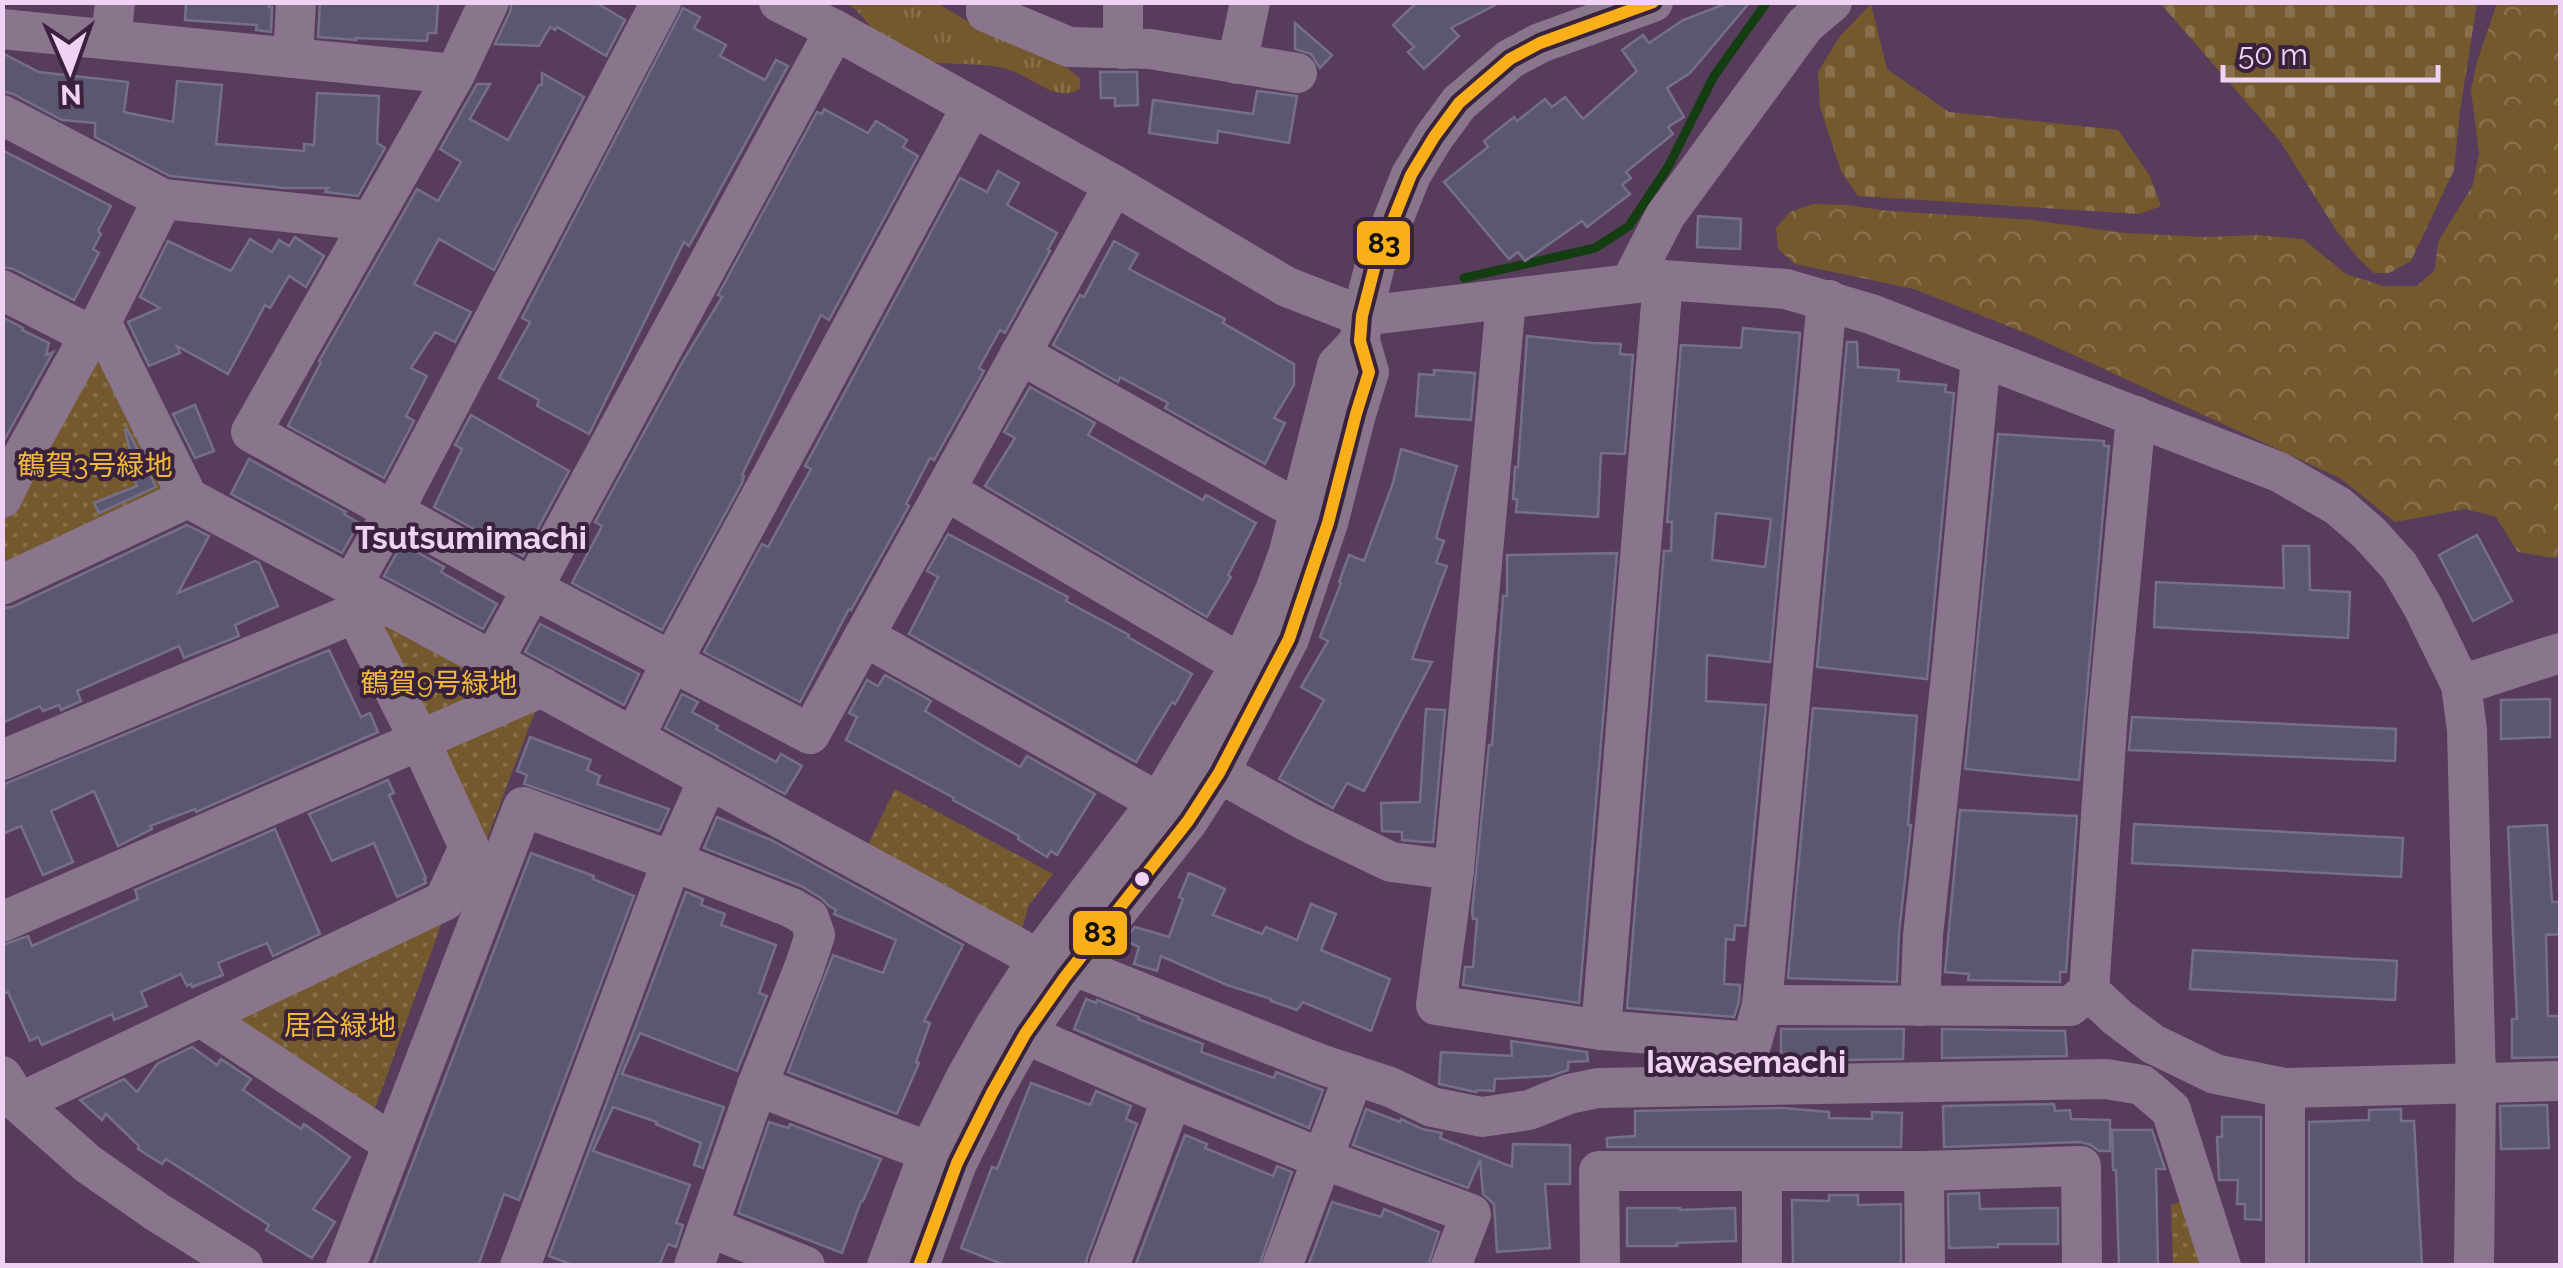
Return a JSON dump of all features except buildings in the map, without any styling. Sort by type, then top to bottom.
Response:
[{"type":"street","points":[[293,58],[296,2]]},
{"type":"street","points":[[490,2],[455,74],[251,432],[531,588],[810,734],[1114,185]]},
{"type":"street","points":[[352,584],[661,2]]},
{"type":"street","points":[[779,2],[1114,185],[1361,328],[1506,300],[1647,281],[1786,289],[1829,300],[2279,472],[2338,506],[2399,566],[2461,685],[2467,730],[2476,1083],[2474,1266]]},
{"type":"street","points":[[986,2],[986,12],[1069,47],[1150,49],[1297,74]]},
{"type":"street","points":[[1122,2],[1122,49]]},
{"type":"street","points":[[1237,64],[1250,2]]},
{"type":"street","points":[[918,1266],[957,1164],[1025,1034],[1188,821],[1204,764],[1241,664],[1275,591],[1337,365],[1361,328],[1385,236],[1410,175],[1460,103],[1510,59],[1540,43],[1652,2]]},
{"type":"street","points":[[1600,1030],[1647,281],[1665,216],[1805,25],[1832,2]]},
{"type":"street","points":[[2,28],[113,21],[293,58],[455,74]]},
{"type":"street","points":[[494,660],[835,30]]},
{"type":"street","points":[[634,738],[972,106]]},
{"type":"street","points":[[2,116],[163,199],[371,221]]},
{"type":"street","points":[[8,473],[96,328],[163,199]]},
{"type":"street","points":[[2,290],[96,328],[188,498],[494,660],[1020,949]]},
{"type":"street","points":[[1506,300],[1454,870],[1436,1004],[1600,1030],[1752,1042],[1762,1004],[1829,300]]},
{"type":"street","points":[[887,1266],[929,1152],[965,1078],[1038,959],[1156,801],[1204,764],[1289,640],[1328,524],[1369,372],[1361,328]]},
{"type":"street","points":[[1020,354],[1300,511]]},
{"type":"street","points":[[1920,1006],[1923,935],[1980,357]]},
{"type":"street","points":[[1762,1004],[2070,1006],[2089,991],[2108,712],[2136,416]]},
{"type":"street","points":[[945,490],[1241,664]]},
{"type":"street","points":[[2,584],[188,498]]},
{"type":"street","points":[[2,760],[355,613],[419,739],[469,847],[444,901],[201,1017],[11,1090],[88,1164],[243,1266]]},
{"type":"street","points":[[864,636],[1156,801]]},
{"type":"street","points":[[2461,685],[2560,653]]},
{"type":"street","points":[[2,922],[542,687]]},
{"type":"street","points":[[1204,764],[1390,862],[1454,870]]},
{"type":"street","points":[[520,1266],[672,860],[708,780]]},
{"type":"street","points":[[346,1266],[523,807],[792,908],[809,918],[815,934],[694,1266]]},
{"type":"street","points":[[1087,971],[1432,1107],[1482,1117],[1529,1110],[1569,1094],[1598,1088],[2106,1078],[2142,1085],[2171,1110],[2221,1266]]},
{"type":"street","points":[[2089,991],[2153,1044],[2215,1074],[2285,1088],[2560,1081]]},
{"type":"street","points":[[201,1017],[393,1144]]},
{"type":"street","points":[[1025,1034],[1323,1159],[1471,1214],[1452,1266]]},
{"type":"street","points":[[1282,1266],[1354,1075]]},
{"type":"street","points":[[757,1086],[929,1152]]},
{"type":"street","points":[[2285,1088],[2285,1266]]},
{"type":"street","points":[[1108,1266],[1172,1098]]},
{"type":"street","points":[[1600,1266],[1599,1172],[1924,1171],[2081,1166],[2082,1266]]},
{"type":"street","points":[[1924,1171],[1925,1266]]},
{"type":"street","points":[[1762,1172],[1762,1266]]},
{"type":"street","points":[[708,1227],[805,1266]]},
{"type":"green space","points":[[845,3],[937,3],[972,24],[1066,67],[1080,78],[1080,89],[1062,93],[999,67],[918,58],[878,34]]},
{"type":"green space","points":[[2160,3],[2477,3],[2454,170],[2411,261],[2389,273],[2374,273],[2357,257],[2280,141]]},
{"type":"green space","points":[[2497,3],[2560,3],[2560,556],[2518,552],[2496,517],[2465,509],[2395,522],[2340,478],[2028,334],[1914,289],[1795,264],[1778,249],[1776,228],[1790,212],[1813,204],[1848,205],[2033,220],[2124,233],[2303,239],[2346,274],[2383,286],[2417,286],[2435,270],[2438,242],[2473,185],[2479,153],[2471,90]]},
{"type":"green space","points":[[1871,4],[1887,69],[1949,112],[2118,130],[2150,176],[2161,206],[2139,214],[1858,196],[1841,171],[1820,107],[1818,72],[1840,36]]},
{"type":"green space","name":"鶴賀3号緑地","points":[[92,338],[176,495],[3,576],[3,518]]},
{"type":"green space","name":"鶴賀9号緑地","points":[[370,602],[526,687],[422,734]]},
{"type":"green space","points":[[539,701],[482,852],[429,744]]},
{"type":"green space","points":[[895,789],[1053,874],[1029,905],[1020,935],[863,855]]},
{"type":"green space","name":"居合緑地","points":[[446,911],[373,1114],[217,1018]]},
{"type":"green space","points":[[2180,1202],[2217,1265],[2173,1265],[2171,1205]]},
{"type":"waterway","points":[[1464,278],[1595,248],[1629,226],[1668,167],[1714,76],[1767,2]]},
{"type":"transit line","name":"83","points":[[919,1266],[957,1163],[1025,1034],[1188,821],[1219,773],[1289,639],[1328,523],[1369,372],[1360,341],[1375,265],[1411,175],[1459,103],[1510,59],[1540,43],[1653,2]]},
{"type":"district","name":"Tsutsumimachi","points":[[471,538]]},
{"type":"district","name":"Iawasemachi","points":[[1746,1062]]}]
